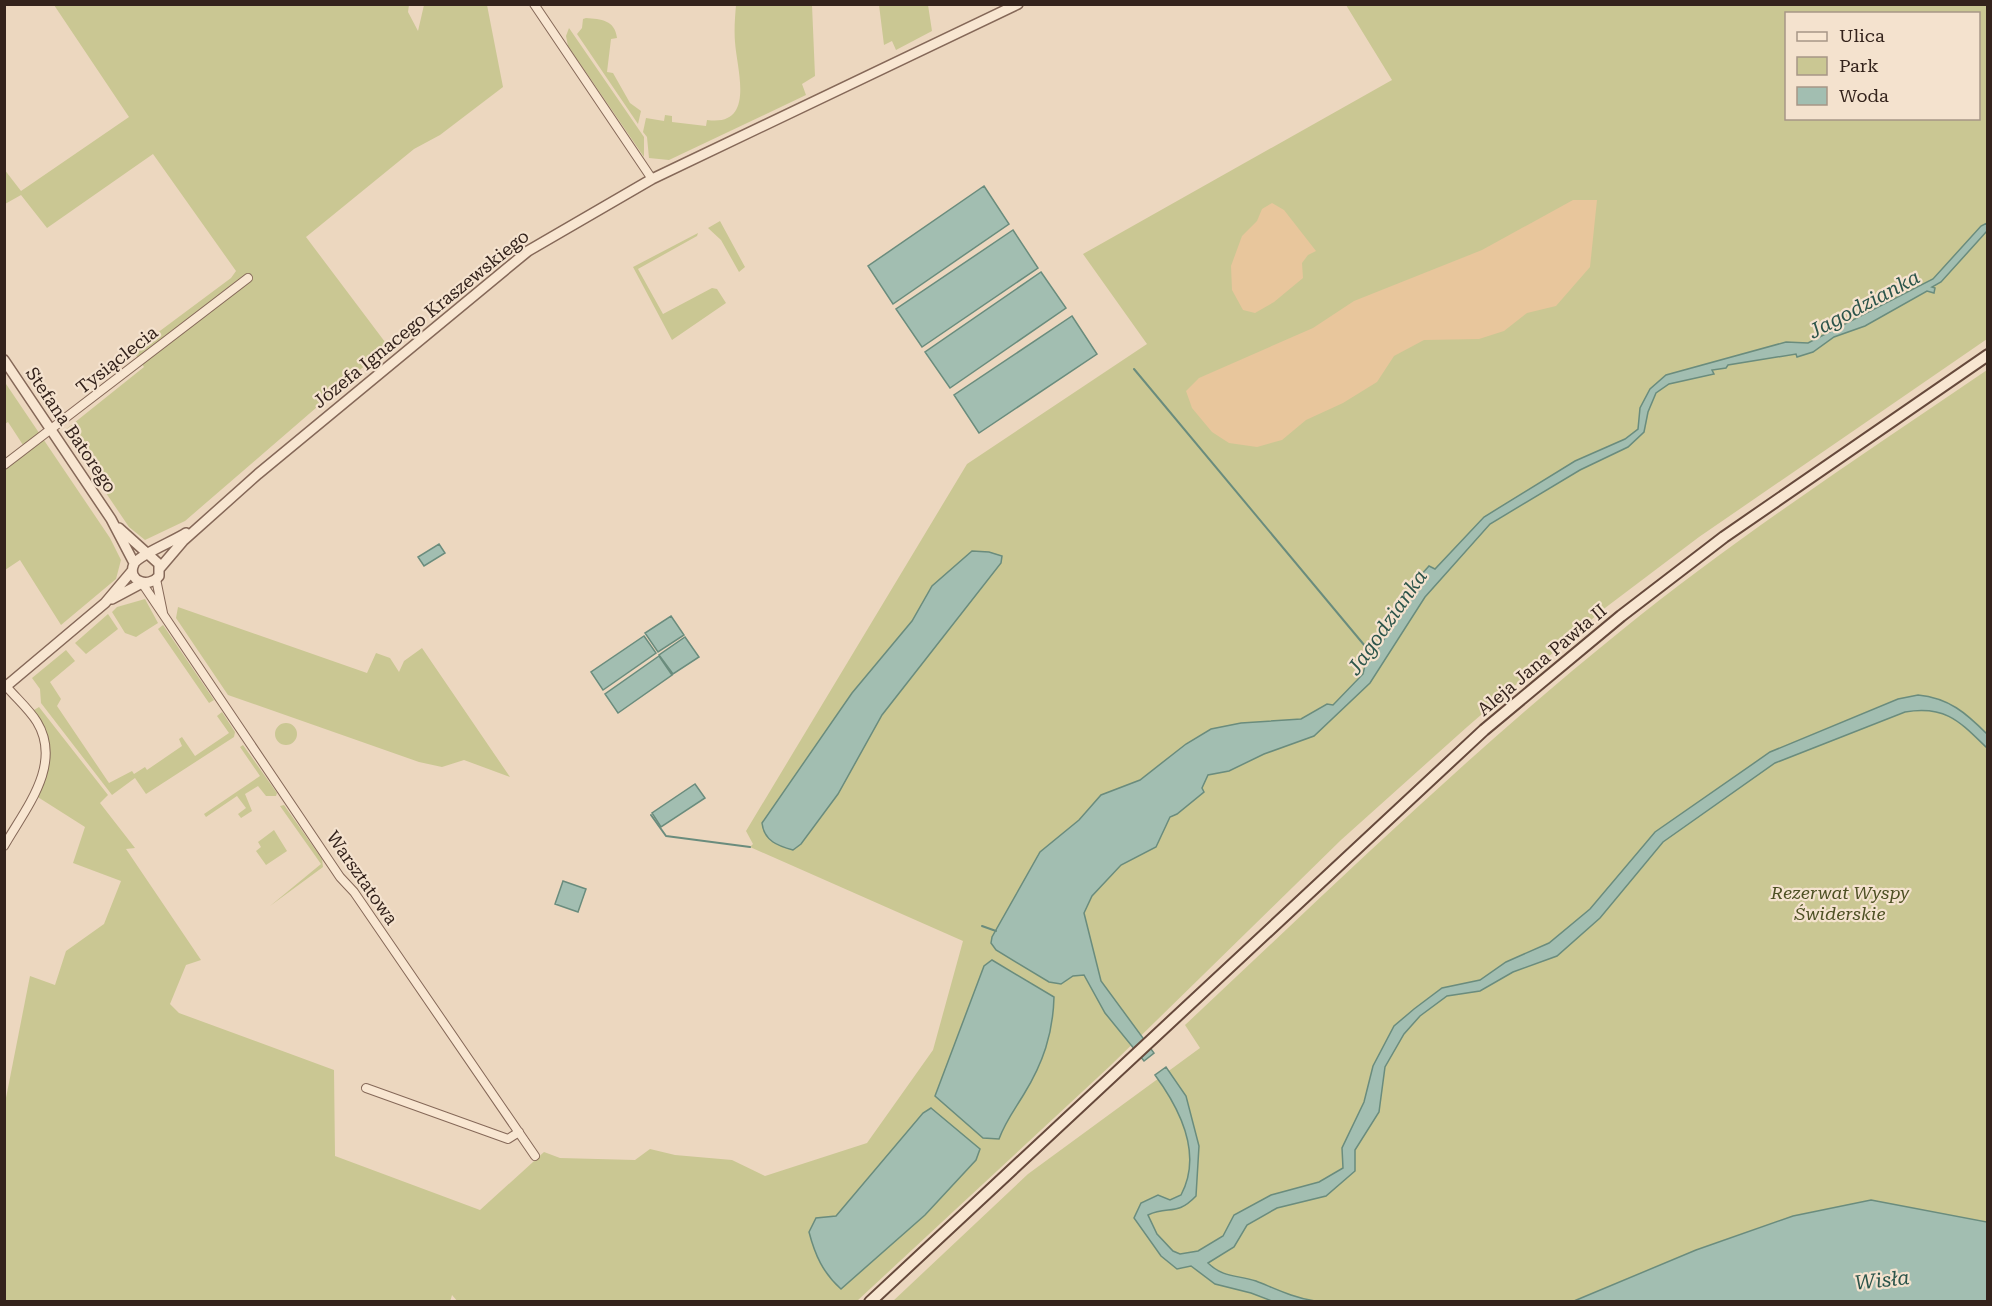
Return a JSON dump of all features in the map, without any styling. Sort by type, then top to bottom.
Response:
[{"type":"main road","name":"Aleja Jana Pawła II","points":[[870,1302],[1484,729],[1594,638],[1749,519],[1988,355]]},
{"type":"street","points":[[534,4],[652,179]]},
{"type":"street","name":"Józefa Ignacego Kraszewskiego","points":[[146,556],[182,536],[213,513],[528,251],[652,179],[1018,4]]},
{"type":"street","name":"Tysiąclecia","points":[[4,465],[248,278]]},
{"type":"street","name":"Stefana Batorego","points":[[4,360],[111,519],[133,567]]},
{"type":"street","name":"Józefa Ignacego Kraszewskiego","points":[[160,568],[213,513]]},
{"type":"street","name":"Stefana Batorego","points":[[111,519],[146,556]]},
{"type":"street","points":[[4,846],[38,787],[47,763],[46,747],[37,722],[5,687],[105,603],[142,583],[150,583],[156,579],[160,568],[157,561],[146,556],[139,558],[105,603]]},
{"type":"street","points":[[133,567],[135,578],[142,583]]},
{"type":"street","name":"Warsztatowa","points":[[156,579],[164,618]]},
{"type":"street","name":"Warsztatowa","points":[[142,583],[535,1156]]},
{"type":"street","points":[[366,1088],[508,1138],[519,1132]]},
{"type":"green space","points":[[54,5],[409,5],[408,12],[418,31],[424,5],[487,5],[503,87],[440,135],[414,149],[306,237],[385,342],[376,356],[185,521],[145,540],[129,527],[64,431],[144,367],[133,351],[231,278],[236,271],[153,154],[47,228],[21,195],[5,204],[4,169],[21,191],[129,117]]},
{"type":"green space","points":[[736,5],[812,5],[815,76],[802,84],[806,95],[669,160],[649,158],[647,137],[643,132],[646,118],[664,121],[665,115],[672,116],[672,122],[706,126],[707,120],[722,120],[732,115],[738,106],[740,81],[735,37]]},
{"type":"green space","points":[[879,5],[928,5],[932,31],[896,50],[892,41],[884,45]]},
{"type":"green space","points":[[1346,5],[1987,5],[1987,339],[1699,537],[1605,608],[1341,840],[1110,1066],[857,1301],[458,1302],[452,1295],[450,1302],[5,1302],[5,1103],[30,976],[55,985],[66,951],[104,924],[121,881],[73,863],[85,827],[33,794],[46,747],[29,713],[39,707],[108,795],[100,803],[135,848],[126,849],[201,960],[186,965],[170,1004],[179,1013],[334,1070],[335,1156],[480,1210],[544,1152],[560,1158],[635,1160],[650,1149],[675,1155],[732,1160],[765,1176],[867,1143],[933,1050],[963,941],[750,847],[753,844],[746,831],[967,464],[1147,344],[1083,254],[1392,80]]},
{"type":"green space","points":[[583,19],[606,22],[616,32],[617,38],[611,39],[607,72],[613,73],[630,103],[641,111],[638,124],[577,34],[582,28]]},
{"type":"green space","points":[[569,28],[644,137],[644,157],[568,46],[566,36]]},
{"type":"green space","points":[[720,221],[745,267],[739,272],[721,240],[708,228]]},
{"type":"green space","points":[[698,233],[697,236],[638,269],[663,314],[712,288],[717,289],[726,303],[672,340],[633,267]]},
{"type":"green space","name":"Rezerwat Wyspy Świderskie","points":[[1987,370],[1987,1301],[1826,1209],[1793,1216],[1696,1250],[1574,1301],[892,1302],[1028,1174],[1200,1048],[1185,1025],[1400,823],[1565,677],[1666,595],[1711,562],[1802,496]]},
{"type":"green space","points":[[4,381],[110,538],[121,560],[116,579],[61,625],[20,560],[5,570],[5,458],[23,445],[8,422],[5,424]]},
{"type":"green space","points":[[145,599],[158,623],[136,637],[125,633],[112,612],[117,607]]},
{"type":"green space","points":[[178,607],[367,673],[376,653],[390,658],[399,672],[404,661],[422,648],[510,777],[464,760],[442,767],[419,762],[228,695],[176,618]]},
{"type":"green space","points":[[108,614],[118,629],[86,654],[75,643]]},
{"type":"green space","points":[[163,625],[214,700],[209,703],[158,629]]},
{"type":"green space","points":[[66,650],[75,661],[50,682],[61,699],[57,706],[109,783],[132,771],[134,774],[145,767],[147,770],[182,746],[179,739],[182,737],[195,756],[229,733],[217,716],[222,712],[235,732],[234,737],[146,794],[135,778],[112,795],[41,703],[40,689],[32,678]]},
{"type":"green space","points":[[282,723],[290,723],[297,730],[297,738],[290,745],[282,745],[275,738],[275,730]]},
{"type":"green space","points":[[243,745],[277,793],[276,796],[266,796],[258,786],[245,794],[252,811],[241,818],[238,814],[246,808],[237,796],[206,817],[204,814],[260,776],[240,747]]},
{"type":"green space","points":[[284,805],[322,859],[323,867],[270,906],[321,864],[280,806]]},
{"type":"green space","points":[[274,830],[287,851],[266,865],[256,851],[261,847],[258,842]]},
{"type":"sand","points":[[1573,200],[1597,200],[1590,267],[1556,306],[1527,313],[1504,331],[1479,339],[1424,340],[1394,356],[1377,382],[1343,403],[1306,420],[1282,440],[1257,447],[1229,443],[1212,432],[1192,408],[1186,391],[1199,378],[1313,328],[1354,301],[1482,250]]},
{"type":"sand","points":[[1272,203],[1284,210],[1316,251],[1308,255],[1302,263],[1303,278],[1274,302],[1255,313],[1243,310],[1232,290],[1231,266],[1242,236],[1257,221],[1262,209]]},
{"type":"water","points":[[984,186],[1009,224],[893,304],[868,266]]},
{"type":"water","points":[[1987,223],[1987,231],[1941,282],[1932,287],[1935,288],[1934,293],[1927,291],[1865,326],[1834,337],[1813,352],[1797,357],[1796,354],[1728,365],[1726,368],[1712,370],[1714,374],[1669,384],[1656,393],[1648,412],[1644,432],[1628,447],[1580,470],[1490,524],[1425,597],[1370,683],[1314,736],[1264,754],[1229,771],[1208,775],[1202,788],[1204,792],[1170,817],[1156,847],[1121,865],[1092,896],[1084,913],[1101,981],[1154,1053],[1144,1061],[1105,1013],[1084,975],[1073,976],[1061,984],[1049,982],[996,950],[991,943],[992,937],[1040,852],[1079,820],[1101,795],[1140,780],[1186,744],[1211,729],[1241,723],[1301,719],[1327,704],[1333,705],[1363,674],[1369,649],[1378,649],[1410,597],[1403,595],[1429,566],[1435,569],[1484,517],[1575,461],[1625,439],[1638,429],[1640,408],[1650,389],[1666,375],[1786,342],[1808,343],[1933,279],[1981,226]]},
{"type":"water","points":[[1013,230],[1038,268],[922,347],[896,309]]},
{"type":"water","points":[[1041,272],[1066,308],[950,388],[925,352]]},
{"type":"water","points":[[1072,316],[1097,354],[979,433],[954,395]]},
{"type":"water","points":[[439,544],[445,553],[424,566],[418,557]]},
{"type":"water","points":[[972,551],[989,552],[1002,556],[1001,563],[882,715],[838,794],[801,844],[793,850],[773,842],[763,829],[762,823],[852,693],[912,621],[932,586]]},
{"type":"water","points":[[671,616],[684,635],[658,652],[645,633]]},
{"type":"water","points":[[644,636],[656,653],[603,690],[591,672]]},
{"type":"water","points":[[685,637],[699,657],[673,674],[659,655]]},
{"type":"water","points":[[659,656],[672,675],[618,713],[605,694]]},
{"type":"water","points":[[1918,695],[1948,703],[1972,719],[1987,734],[1987,748],[1960,723],[1942,713],[1919,710],[1905,712],[1775,763],[1663,842],[1600,918],[1557,956],[1513,972],[1480,991],[1447,996],[1420,1016],[1404,1034],[1385,1067],[1379,1112],[1355,1150],[1355,1171],[1326,1196],[1277,1208],[1247,1225],[1234,1247],[1208,1263],[1225,1274],[1256,1281],[1315,1301],[1272,1301],[1215,1284],[1191,1266],[1177,1269],[1161,1256],[1134,1218],[1141,1203],[1158,1195],[1170,1200],[1181,1195],[1187,1179],[1190,1164],[1186,1132],[1173,1102],[1155,1075],[1166,1067],[1186,1096],[1199,1146],[1196,1196],[1178,1209],[1148,1215],[1157,1234],[1173,1251],[1180,1254],[1198,1251],[1223,1236],[1234,1215],[1271,1195],[1319,1182],[1343,1168],[1342,1148],[1364,1102],[1373,1066],[1394,1026],[1414,1009],[1442,988],[1480,980],[1506,962],[1549,943],[1590,909],[1655,832],[1770,752],[1898,699]]},
{"type":"water","points":[[695,784],[705,798],[661,827],[652,813]]},
{"type":"water","points":[[563,881],[586,889],[578,912],[555,904]]},
{"type":"water","points":[[992,960],[1054,997],[1052,1023],[1042,1059],[999,1139],[983,1138],[935,1096],[984,966]]},
{"type":"water","points":[[931,1108],[980,1149],[976,1160],[925,1215],[841,1289],[820,1263],[809,1232],[816,1218],[836,1216],[923,1113]]},
{"type":"water","name":"Wisła","points":[[1871,1200],[1987,1222],[1987,1301],[1574,1301],[1696,1250],[1793,1216]]},
{"type":"waterway","name":"Jagodzianka","points":[[1134,369],[1370,652]]},
{"type":"waterway","points":[[651,815],[666,836],[750,847]]},
{"type":"waterway","points":[[982,926],[996,931]]}]
